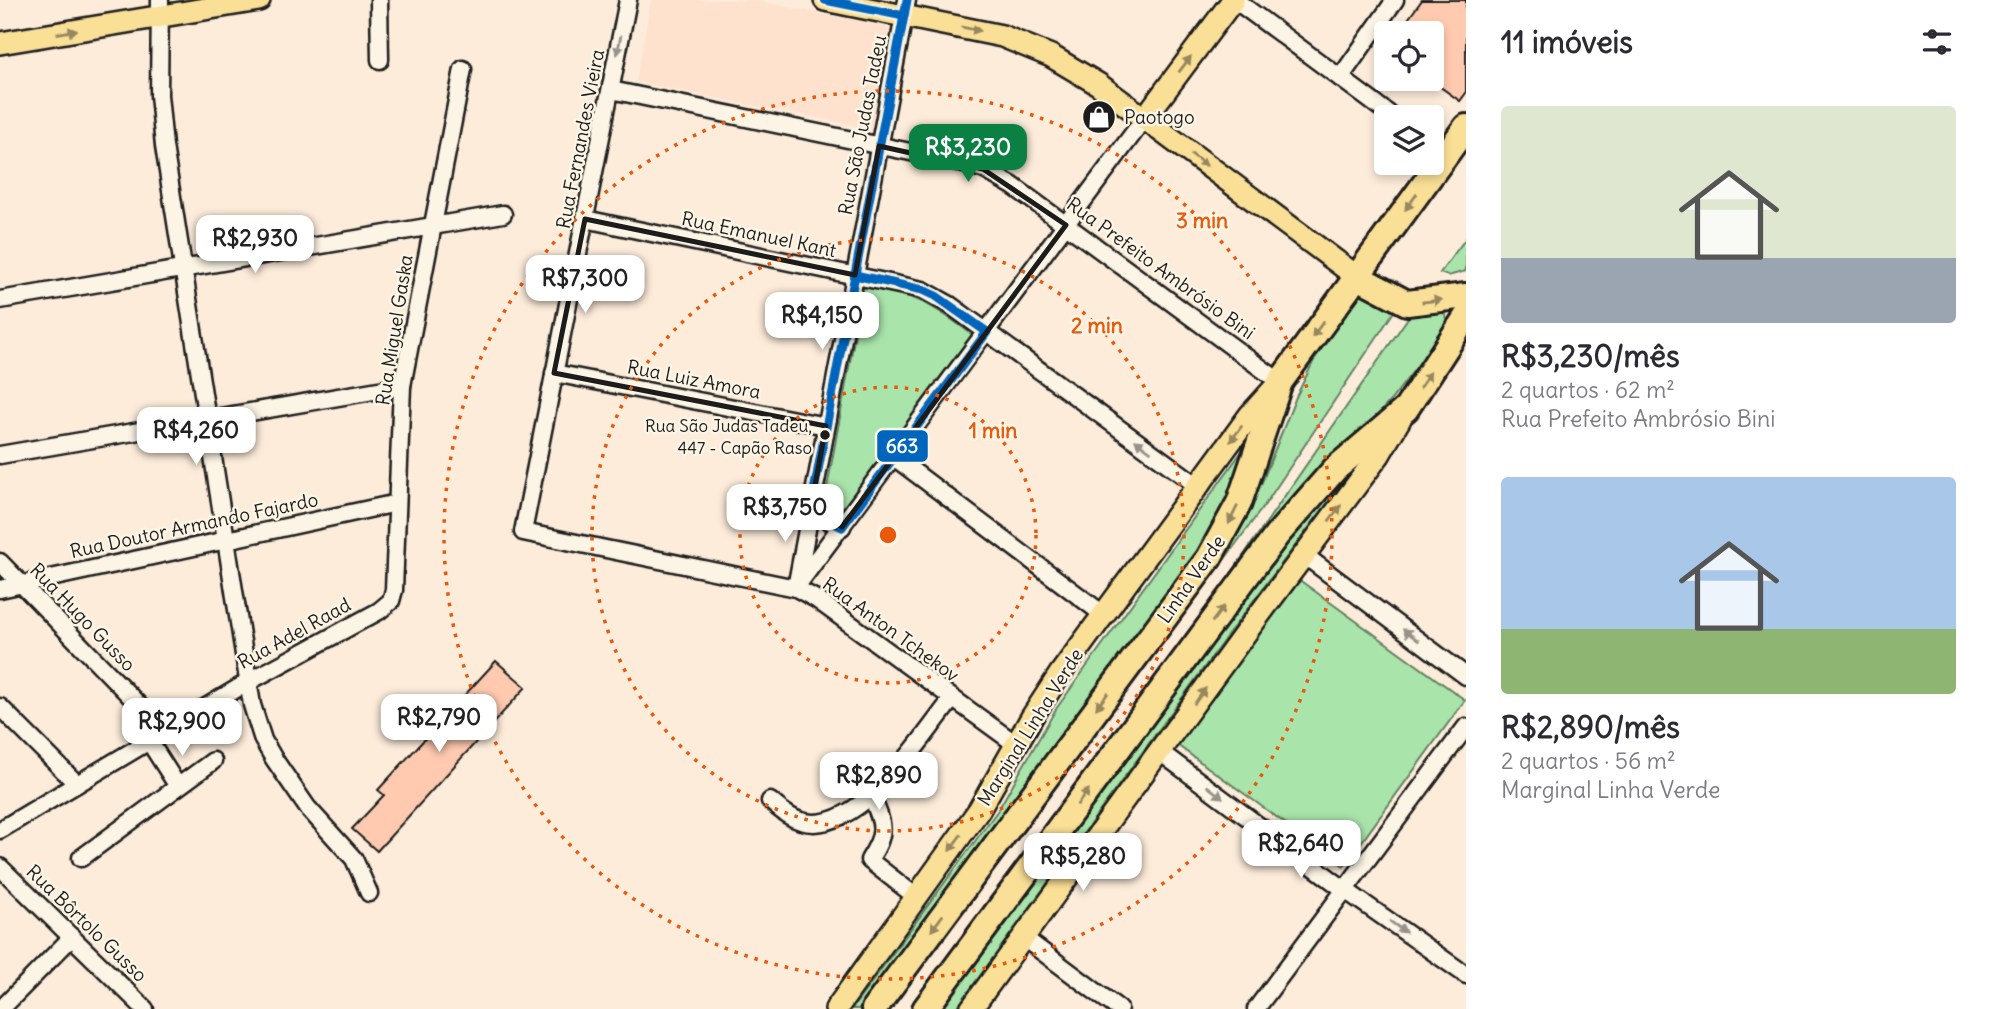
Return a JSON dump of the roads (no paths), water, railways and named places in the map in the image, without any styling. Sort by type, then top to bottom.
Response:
[{"type":"highway","name":"Linha Verde","points":[[1444,146],[1466,127]]},
{"type":"highway","name":"Linha Verde","points":[[874,1009],[1215,549],[1244,492],[1280,382],[1356,276],[1422,175]]},
{"type":"highway","points":[[1356,276],[1407,303],[1466,296]]},
{"type":"highway","points":[[925,1009],[1277,535],[1335,470],[1406,409],[1466,317]]},
{"type":"main road","points":[[0,43],[160,8],[259,0]]},
{"type":"main road","points":[[825,0],[906,8],[1024,44],[1076,69],[1356,276]]},
{"type":"main road","points":[[1144,119],[1234,0]]},
{"type":"main road","name":"Marginal Linha Verde","points":[[836,1009],[979,810],[1045,697],[1258,405],[1280,382]]},
{"type":"main road","points":[[971,1009],[1379,455],[1406,409]]},
{"type":"street","points":[[379,0],[380,60]]},
{"type":"street","name":"Rua Fernandes Vieira","points":[[523,532],[628,0]]},
{"type":"street","points":[[1234,0],[1377,105]]},
{"type":"street","points":[[1340,78],[1395,0]]},
{"type":"street","points":[[160,8],[158,71],[161,128],[256,723],[274,759],[307,807],[354,859],[369,893]]},
{"type":"street","name":"Rua São Judas Tadeu","points":[[796,588],[906,8]]},
{"type":"street","name":"Rua Miguel Gaska","points":[[391,601],[394,590],[402,386],[463,69]]},
{"type":"street","name":"Rua Prefeito Ambrósio Bini","points":[[611,90],[983,170],[1013,186],[1280,382]]},
{"type":"street","points":[[796,588],[1144,119]]},
{"type":"street","points":[[0,300],[503,214]]},
{"type":"street","name":"Rua Emanuel Kant","points":[[585,219],[923,290],[950,305],[1198,486]]},
{"type":"street","name":"Rua Luiz Amora","points":[[554,373],[826,426]]},
{"type":"street","points":[[0,455],[402,386]]},
{"type":"street","points":[[894,457],[1104,615]]},
{"type":"street","name":"Rua Doutor Armando Fajardo","points":[[0,589],[397,503]]},
{"type":"street","points":[[811,506],[820,516],[842,527]]},
{"type":"street","name":"Rua Anton Tchekov","points":[[523,532],[796,588],[816,599],[1017,745]]},
{"type":"street","points":[[1304,555],[1466,676]]},
{"type":"street","name":"Rua Hugo Gusso","points":[[0,562],[164,732]]},
{"type":"street","name":"Rua Adel Raad","points":[[0,830],[248,682],[379,611],[391,601]]},
{"type":"street","points":[[770,801],[794,819],[803,822],[821,823],[841,816],[871,795],[896,772],[953,699]]},
{"type":"street","points":[[0,707],[76,784]]},
{"type":"street","points":[[1256,1009],[1466,727]]},
{"type":"street","points":[[149,741],[177,785]]},
{"type":"street","points":[[1160,752],[1345,890],[1466,975]]},
{"type":"street","points":[[81,858],[213,761]]},
{"type":"street","points":[[871,795],[883,828],[879,844],[869,860],[915,896]]},
{"type":"street","name":"Rua Bôrtolo Gusso","points":[[0,867],[145,1009]]},
{"type":"street","points":[[1,1009],[72,937]]},
{"type":"street","points":[[1024,938],[1119,1009]]},
{"type":"place","name":"Paotogo","points":[[1099,117]]},
{"type":"place","name":"Rua São Judas Tadeu, 447 - Capão Raso","points":[[825,435]]}]
